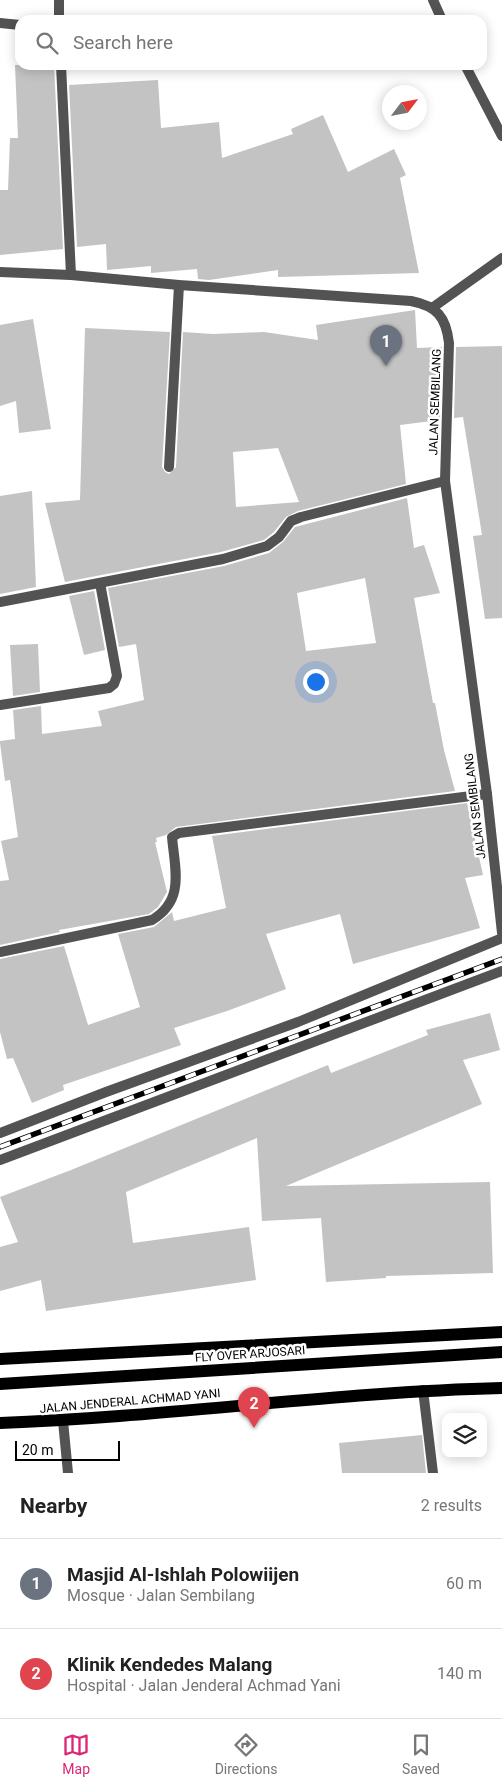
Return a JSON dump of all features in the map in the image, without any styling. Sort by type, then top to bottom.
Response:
[{"type":"main road","points":[[0,1359],[502,1332]]},
{"type":"main road","name":"FLY OVER ARJOSARI","points":[[0,1384],[502,1352]]},
{"type":"main road","name":"JALAN JENDERAL ACHMAD YANI","points":[[0,1423],[63,1421],[423,1390],[502,1388]]},
{"type":"street","points":[[59,0],[59,15]]},
{"type":"street","points":[[433,0],[440,15]]},
{"type":"street","points":[[0,23],[15,24]]},
{"type":"street","points":[[61,70],[71,275]]},
{"type":"street","points":[[468,70],[502,136]]},
{"type":"street","points":[[0,272],[71,275],[180,285],[411,301],[432,308],[502,258]]},
{"type":"street","points":[[169,466],[180,285]]},
{"type":"street","name":"JALAN SEMBILANG","points":[[432,308],[445,322],[449,343],[445,481],[500,896],[502,934]]},
{"type":"street","points":[[0,602],[223,559],[267,546],[279,537],[291,521],[301,517],[445,481]]},
{"type":"street","points":[[0,705],[109,688],[114,684],[117,676],[100,583]]},
{"type":"street","points":[[0,952],[152,920],[161,915],[171,902],[176,889],[172,837],[179,833],[487,794]]},
{"type":"street","points":[[0,1133],[298,1022],[502,938]]},
{"type":"street","points":[[0,1160],[502,971]]},
{"type":"street","points":[[423,1390],[433,1473]]},
{"type":"street","points":[[63,1421],[68,1473]]},
{"type":"building","points":[[15,70],[54,70],[63,249],[0,255],[0,190],[8,190],[10,138],[18,138]]},
{"type":"building","points":[[158,80],[161,128],[219,122],[222,158],[293,134],[291,129],[323,115],[348,172],[394,149],[406,175],[400,178],[419,273],[278,277],[278,270],[209,280],[198,279],[197,269],[151,273],[151,266],[107,270],[106,244],[77,247],[69,85]]},
{"type":"building","points":[[415,310],[417,348],[442,347],[440,420],[400,425],[406,484],[298,511],[286,517],[274,532],[264,540],[221,552],[65,582],[45,503],[80,500],[85,328],[170,332],[162,467],[169,474],[176,467],[183,332],[213,334],[264,332],[318,340],[316,325]],"holes":[[[278,448],[299,502],[236,507],[233,452]]]},
{"type":"building","points":[[33,319],[51,429],[19,433],[16,401],[0,406],[0,325]]},
{"type":"building","points":[[502,346],[502,618],[485,619],[473,536],[482,535],[463,417],[454,418],[456,347]]},
{"type":"building","points":[[32,491],[36,587],[0,594],[0,496]]},
{"type":"building","points":[[407,498],[414,548],[424,545],[440,593],[414,598],[433,703],[435,703],[444,750],[455,791],[176,827],[166,835],[156,838],[157,842],[155,842],[167,892],[158,907],[149,914],[59,930],[60,932],[0,945],[0,881],[9,880],[1,841],[18,837],[10,780],[5,781],[0,743],[0,741],[15,739],[13,710],[41,706],[42,734],[102,726],[98,711],[144,700],[136,644],[119,647],[108,588],[224,566],[269,553],[283,542],[295,527]],"holes":[[[365,578],[376,643],[306,651],[297,593]]]},
{"type":"building","points":[[94,591],[105,650],[84,655],[69,596]]},
{"type":"building","points":[[38,644],[40,692],[13,696],[10,645]]},
{"type":"building","points":[[467,803],[483,875],[465,878],[480,928],[353,964],[340,914],[266,934],[286,989],[174,1028],[181,1045],[63,1085],[64,1090],[32,1103],[13,1058],[7,1059],[0,1032],[0,959],[64,946],[88,1025],[140,1007],[118,934],[154,927],[172,912],[174,921],[226,908],[212,836]]},
{"type":"building","points":[[490,1013],[500,1050],[463,1060],[482,1104],[286,1186],[490,1182],[493,1273],[386,1276],[386,1278],[326,1282],[321,1218],[262,1221],[257,1138],[126,1192],[133,1243],[249,1227],[256,1280],[46,1311],[41,1280],[0,1291],[0,1247],[18,1242],[0,1197],[328,1065],[331,1073],[428,1035],[426,1030]]},
{"type":"building","points":[[422,1435],[426,1473],[342,1473],[339,1443]]},
{"type":"railway","points":[[0,1147],[502,959]]},
{"type":"place","name":"Masjid Al-Ishlah Polowiijen","points":[[386,366]]},
{"type":"place","name":"Klinik Kendedes Malang","points":[[254,1428]]}]
